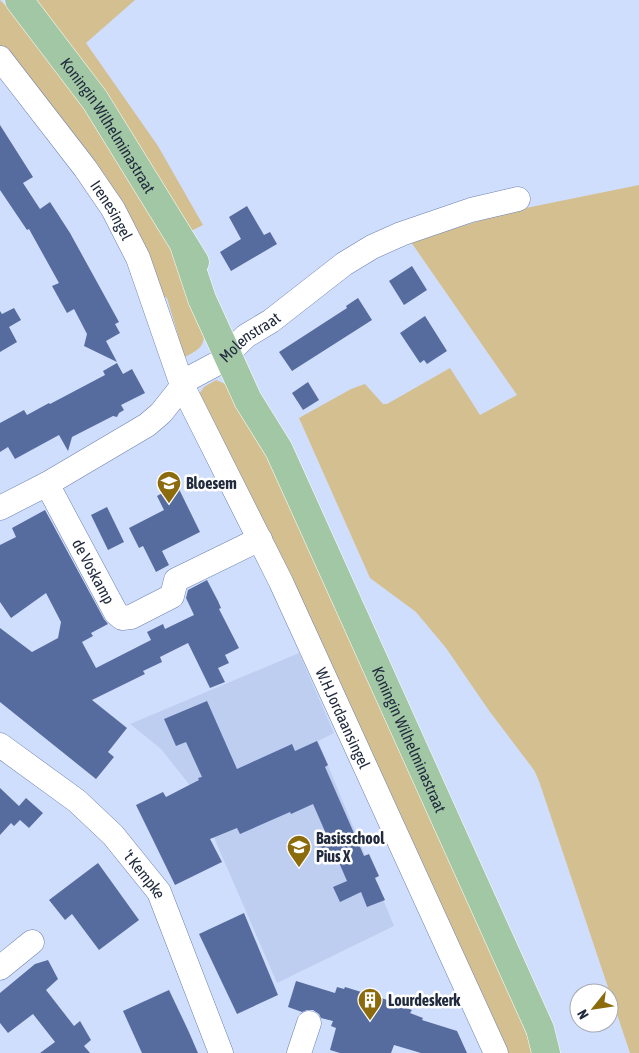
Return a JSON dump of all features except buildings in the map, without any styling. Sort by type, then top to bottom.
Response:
[{"type":"main road","name":"Koningin Wilhelminastraat","points":[[18,3],[95,100],[185,248],[202,299],[233,348],[248,400],[279,450],[543,1041],[557,1053]]},
{"type":"street","name":"Irenesingel","points":[[0,58],[80,160],[113,209],[138,258],[182,385]]},
{"type":"street","name":"Molenstraat","points":[[2,502],[47,484],[147,425],[161,413],[188,379],[218,362],[246,336],[271,321],[329,274],[372,247],[401,234],[471,210],[518,198]]},
{"type":"street","name":"W.H.Jordaansingel","points":[[182,385],[281,582],[496,1053]]},
{"type":"street","name":"de Voskamp","points":[[47,484],[116,613],[122,618],[131,617],[172,596],[176,580],[260,539]]},
{"type":"street","name":"'t Kempke","points":[[0,744],[77,801],[113,835],[159,892],[221,1053]]},
{"type":"street","points":[[0,968],[32,942]]},
{"type":"street","points":[[299,1053],[308,1024]]},
{"type":"shaded area","points":[[0,0],[78,97],[181,263],[204,331],[203,342],[199,348],[182,359],[178,335],[167,298],[159,294],[35,90],[0,46]]},
{"type":"shaded area","points":[[34,0],[135,0],[86,43],[158,146],[203,225],[187,233]]},
{"type":"shaded area","points":[[639,185],[639,1053],[630,1053],[619,1020],[619,983],[607,983],[534,770],[490,712],[446,648],[416,612],[370,578],[299,418],[351,389],[365,384],[383,404],[387,404],[450,368],[480,415],[517,395],[411,242],[511,211]]},
{"type":"shaded area","points":[[216,380],[237,389],[508,989],[534,1053],[503,1053],[199,394],[204,387]]},
{"type":"shaded area","name":"Basisschool Pius X","points":[[299,653],[334,733],[318,741],[394,926],[277,983],[202,810],[188,783],[161,749],[130,724]]},
{"type":"place","name":"Bloesem","points":[[169,504]]},
{"type":"place","name":"Basisschool Pius X","points":[[299,868]]},
{"type":"place","name":"Lourdeskerk","points":[[370,1021]]}]
